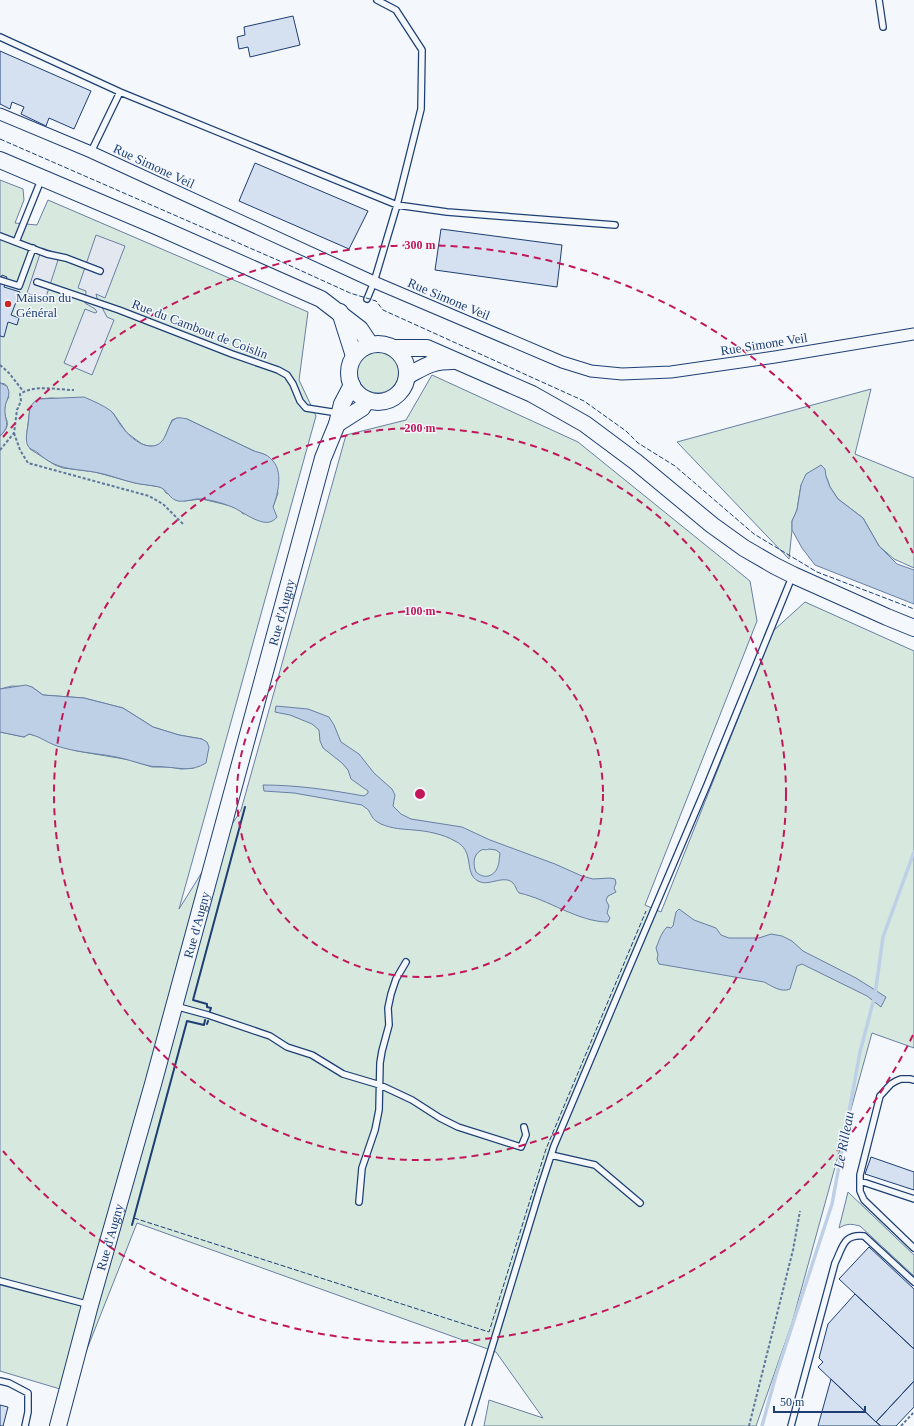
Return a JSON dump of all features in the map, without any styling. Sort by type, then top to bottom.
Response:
[{"type":"main road","points":[[0,160],[321,299],[360,328],[370,344]]},
{"type":"main road","points":[[340,312],[354,356]]},
{"type":"main road","points":[[395,348],[402,354],[406,362],[408,372],[407,381],[402,390],[396,397],[387,402],[367,400],[359,395],[349,380],[349,370],[354,356],[362,348],[370,344],[383,344],[395,348],[427,348],[532,394],[585,424],[636,462],[712,525],[744,548],[793,575],[887,618],[914,628]]},
{"type":"main road","points":[[408,376],[428,364],[438,361],[457,361]]},
{"type":"main road","name":"Rue d'Augny","points":[[59,1425],[90,1305],[174,1006],[323,458],[338,419],[342,404],[352,385]]},
{"type":"main road","points":[[338,419],[362,408],[367,400]]},
{"type":"street","name":"Rue Simone Veil","points":[[0,114],[91,152],[374,282],[562,362],[591,371],[622,374],[679,371],[914,334]]},
{"type":"lane","points":[[367,299],[374,282],[397,205],[421,109],[422,50],[396,10],[377,0]]},
{"type":"lane","points":[[879,0],[883,27]]},
{"type":"lane","points":[[0,37],[120,92],[397,205],[448,212],[615,225]]},
{"type":"lane","points":[[91,152],[120,92]]},
{"type":"lane","points":[[16,242],[42,178]]},
{"type":"lane","points":[[0,237],[47,254],[66,258],[100,271]]},
{"type":"lane","points":[[0,280],[19,286],[33,248]]},
{"type":"lane","name":"Rue du Cambout de Coislin","points":[[37,282],[118,310],[278,370],[287,375],[293,384],[300,401],[306,408],[338,419]]},
{"type":"lane","points":[[468,1426],[551,1155],[708,785],[793,575]]},
{"type":"lane","points":[[359,1202],[362,1168],[375,1130],[379,1110],[380,1063],[389,1025],[388,1008],[396,979],[406,962]]},
{"type":"lane","points":[[174,1006],[208,1015],[270,1036],[287,1047],[312,1055],[343,1074],[380,1086],[412,1100],[440,1118],[458,1127],[521,1147],[526,1135],[524,1127]]},
{"type":"lane","points":[[914,1080],[906,1079],[896,1081],[891,1084],[880,1096],[860,1175],[860,1191],[864,1200],[914,1248]]},
{"type":"lane","points":[[551,1155],[595,1165],[640,1203]]},
{"type":"lane","points":[[860,1181],[914,1199]]},
{"type":"lane","points":[[791,1426],[835,1263],[846,1240],[854,1235],[864,1236],[914,1282]]},
{"type":"lane","points":[[0,1281],[90,1305]]},
{"type":"lane","points":[[0,1381],[9,1383],[28,1393],[28,1412],[25,1426]]},
{"type":"path","points":[[0,366],[9,373],[23,391]]},
{"type":"path","points":[[74,390],[36,388],[23,391],[20,394],[21,401],[17,410],[14,434],[20,450],[28,463],[149,496],[163,504],[184,525]]},
{"type":"path","points":[[0,450],[14,434]]},
{"type":"path","points":[[748,1426],[793,1250],[800,1211]]},
{"type":"path","points":[[901,1426],[914,1412]]},
{"type":"shaded area","points":[[0,180],[23,189],[24,200],[15,223],[37,225],[48,200],[308,312],[299,380],[316,416],[179,909],[241,810],[346,435],[406,420],[432,375],[578,442],[750,581],[757,621],[645,905],[661,912],[773,631],[805,602],[914,651],[914,1048],[872,1033],[792,1323],[756,1426],[484,1426],[489,1400],[543,1418],[496,1352],[137,1223],[70,1392],[0,1371],[0,732],[24,737],[29,734],[41,737],[56,745],[77,751],[130,760],[152,767],[170,767],[181,769],[194,768],[202,739],[179,735],[153,727],[123,708],[84,698],[43,695],[32,687],[12,686],[0,689],[0,436],[7,427],[5,404],[9,397],[5,384],[0,383]],"holes":[[[38,399],[67,399],[113,413],[127,433],[142,444],[148,446],[160,444],[164,439],[172,420],[177,418],[187,419],[254,451],[266,455],[278,493],[273,507],[243,514],[240,510],[231,506],[202,499],[184,501],[166,493],[161,487],[135,483],[95,472],[63,468],[55,465],[30,449],[27,432],[30,408]]]},
{"type":"shaded area","points":[[96,235],[125,246],[105,298],[96,294],[107,317],[114,320],[92,375],[64,363],[85,309],[95,313],[97,312],[85,303],[86,291],[78,288]]},
{"type":"shaded area","points":[[42,248],[60,254],[45,300],[27,293]]},
{"type":"shaded area","points":[[378,351],[393,357],[399,372],[393,387],[378,393],[363,387],[357,372],[363,357]]},
{"type":"shaded area","points":[[871,389],[855,454],[914,478],[914,568],[894,559],[879,546],[863,518],[838,499],[830,487],[826,476],[801,485],[797,510],[792,521],[789,559],[677,442]]},
{"type":"shaded area","points":[[848,1192],[914,1255],[914,1276],[860,1226],[850,1224],[839,1228]]},
{"type":"water","points":[[0,383],[7,386],[9,392],[5,408],[7,426],[0,436]]},
{"type":"water","points":[[84,397],[111,411],[129,435],[145,445],[155,446],[160,443],[166,435],[172,421],[176,418],[181,418],[187,419],[254,451],[268,456],[278,469],[279,482],[277,496],[273,507],[277,517],[272,521],[267,522],[254,519],[232,507],[214,501],[196,499],[178,501],[159,487],[135,483],[99,473],[71,469],[51,463],[29,447],[27,444],[27,433],[30,410],[34,402],[38,399]]},
{"type":"water","points":[[821,465],[825,469],[830,487],[838,499],[863,518],[879,546],[897,564],[914,570],[914,604],[815,565],[802,548],[792,530],[792,521],[797,510],[801,485],[806,474]]},
{"type":"water","points":[[26,685],[32,687],[43,695],[84,698],[123,708],[153,727],[179,735],[202,739],[207,742],[209,747],[206,763],[196,768],[181,769],[152,766],[116,757],[64,748],[29,734],[24,737],[0,732],[0,689]]},
{"type":"water","points":[[276,706],[308,709],[329,717],[341,742],[359,754],[374,773],[392,789],[395,795],[393,806],[401,814],[411,819],[462,827],[490,840],[555,864],[582,876],[593,879],[615,879],[616,883],[614,888],[616,892],[608,896],[606,900],[609,906],[607,913],[610,918],[608,922],[586,918],[519,893],[514,884],[509,881],[501,880],[487,883],[478,881],[471,873],[468,856],[465,850],[461,845],[445,836],[419,830],[385,826],[374,820],[368,810],[362,805],[294,793],[264,791],[263,785],[314,788],[364,796],[368,793],[368,791],[351,779],[348,770],[342,763],[323,748],[320,741],[319,730],[312,724],[290,715],[275,712]],"holes":[[[482,850],[496,850],[500,853],[498,867],[496,870],[487,876],[480,875],[476,872],[474,866],[476,855]]]},
{"type":"water","points":[[679,909],[694,920],[716,928],[721,935],[729,938],[759,938],[771,934],[782,936],[792,941],[803,951],[856,978],[886,997],[881,1007],[867,996],[802,964],[797,966],[790,989],[783,990],[764,982],[659,964],[656,948],[660,937],[667,927],[671,928],[673,926],[676,912]]},
{"type":"building","points":[[293,16],[300,45],[250,57],[248,47],[239,49],[237,37],[245,35],[244,27]]},
{"type":"building","points":[[0,51],[91,91],[74,129],[49,118],[46,126],[21,114],[24,107],[12,102],[10,109],[0,104]]},
{"type":"building","points":[[255,163],[368,211],[349,249],[239,201]]},
{"type":"building","points":[[441,229],[562,245],[557,287],[435,270]]},
{"type":"building","name":"Maison du Général","points":[[2,275],[7,277],[4,287],[20,292],[11,315],[19,318],[17,325],[8,322],[4,337],[0,336],[0,281]]},
{"type":"building","points":[[871,1157],[914,1172],[914,1190],[865,1174]]},
{"type":"building","points":[[869,1247],[914,1289],[914,1349],[839,1279]]},
{"type":"building","points":[[855,1294],[914,1349],[914,1381],[876,1422],[818,1367],[823,1362],[819,1358],[828,1324]]},
{"type":"building","points":[[831,1379],[876,1422],[881,1426],[818,1426]]},
{"type":"building","points":[[914,1381],[914,1407],[896,1426],[881,1426],[876,1422]]},
{"type":"building","points":[[0,1405],[8,1407],[3,1426],[0,1426]]},
{"type":"waterway","name":"Le Rilleau","points":[[762,1426],[776,1375],[832,1204],[860,1052],[875,995],[883,937],[914,852]]},
{"type":"fence","points":[[0,139],[350,293],[376,301],[383,310],[584,401],[626,431],[638,443],[675,466],[754,534],[817,572],[914,609]]},
{"type":"fence","points":[[134,1218],[489,1332],[546,1149],[646,911]]},
{"type":"wall","points":[[210,1011],[211,1008],[207,1007],[207,1004],[193,1000],[245,807]]},
{"type":"wall","points":[[132,1225],[187,1021],[204,1025],[205,1020]]},
{"type":"place","name":"Maison du Général","points":[[8,304]]}]
